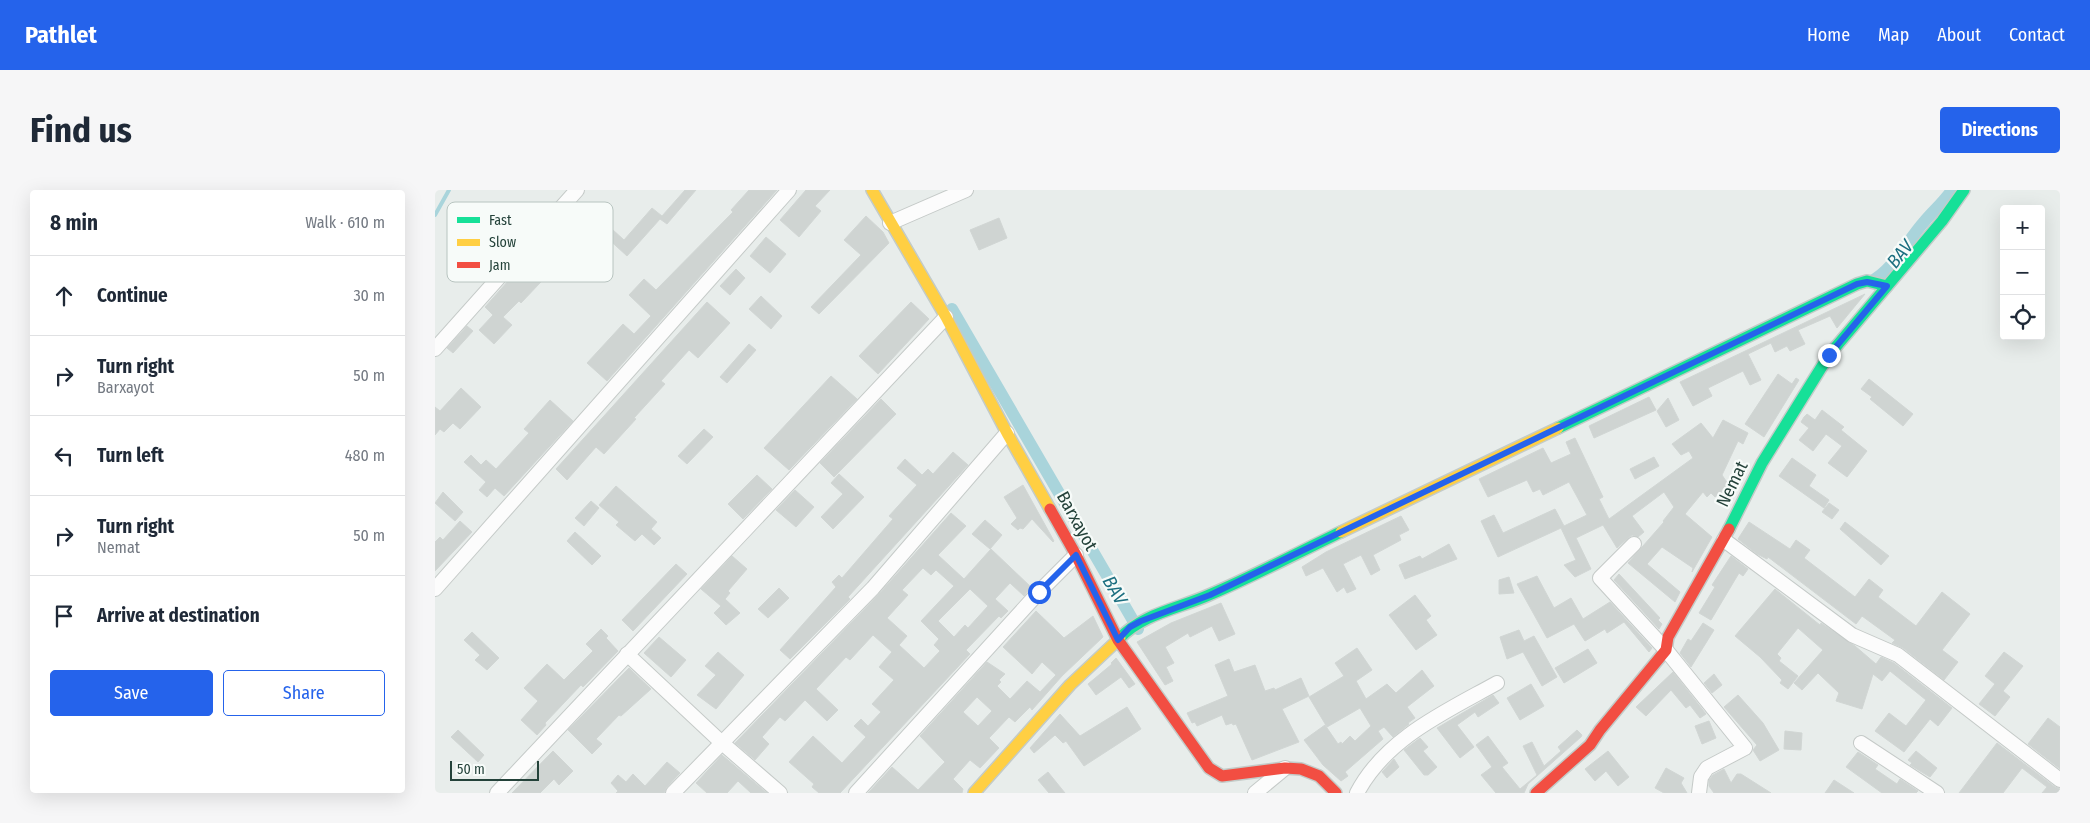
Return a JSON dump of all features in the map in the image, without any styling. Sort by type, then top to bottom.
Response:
[{"type":"street","points":[[566,202],[577,190]]},
{"type":"street","points":[[435,589],[789,190]]},
{"type":"street","name":"Barxayot","points":[[872,190],[945,317],[1007,434],[1076,555],[1118,640],[1209,768],[1222,776],[1285,768],[1301,769],[1319,776],[1336,793]]},
{"type":"street","points":[[890,223],[966,190]]},
{"type":"street","name":"Nemat","points":[[1536,793],[1591,745],[1599,730],[1666,650],[1668,638],[1724,540],[1762,463],[1829,355],[1882,285],[1942,221],[1964,190]]},
{"type":"street","points":[[435,349],[495,282]]},
{"type":"street","points":[[974,793],[1070,685],[1130,627],[1210,595],[1857,284],[1867,282],[1882,285]]},
{"type":"street","points":[[497,793],[945,317]]},
{"type":"street","points":[[673,793],[873,588],[1007,434]]},
{"type":"street","points":[[1724,540],[1852,635],[1898,655],[2060,780]]},
{"type":"street","points":[[1634,544],[1600,578],[1666,650],[1745,748],[1707,768],[1701,777],[1699,793]]},
{"type":"street","points":[[857,793],[1039,592],[1076,555]]},
{"type":"street","points":[[627,654],[721,742],[780,793]]},
{"type":"street","points":[[1357,793],[1366,776],[1415,729],[1497,683]]},
{"type":"street","points":[[1861,743],[1937,793]]},
{"type":"street","points":[[1255,793],[1285,768]]},
{"type":"building","points":[[685,190],[696,190],[667,224],[660,219],[627,256],[613,243],[613,230],[624,240],[652,208],[662,216]]},
{"type":"building","points":[[749,190],[777,190],[607,381],[587,363],[623,324],[634,334],[651,316],[629,295],[644,279],[656,290],[733,212],[731,210]]},
{"type":"building","points":[[806,190],[830,190],[815,206],[821,211],[799,237],[780,220]]},
{"type":"building","points":[[866,216],[883,232],[889,243],[819,314],[811,307],[861,255],[844,240]]},
{"type":"building","points":[[999,218],[1007,238],[979,250],[970,230]]},
{"type":"building","points":[[766,237],[786,254],[770,273],[750,256]]},
{"type":"building","points":[[736,269],[745,278],[730,295],[720,286]]},
{"type":"building","points":[[507,282],[541,282],[521,303],[519,301],[503,317],[512,325],[494,344],[479,330],[493,315],[485,307]]},
{"type":"building","points":[[1865,294],[1837,328],[1830,316],[1798,330],[1805,344],[1790,351],[1787,346],[1775,352],[1771,343],[1748,354],[1761,380],[1750,385],[1743,371],[1708,388],[1712,396],[1693,406],[1680,382]]},
{"type":"building","points":[[761,296],[782,316],[771,329],[749,309]]},
{"type":"building","points":[[707,302],[730,323],[698,358],[689,350],[661,381],[665,384],[604,454],[596,447],[567,480],[556,469]]},
{"type":"building","points":[[911,302],[929,319],[878,374],[859,356]]},
{"type":"building","points":[[467,326],[473,331],[453,353],[447,348]]},
{"type":"building","points":[[749,344],[756,350],[727,383],[720,377]]},
{"type":"building","points":[[1778,374],[1792,384],[1796,378],[1799,380],[1764,437],[1745,424]]},
{"type":"building","points":[[831,376],[857,399],[789,470],[764,448]]},
{"type":"building","points":[[1869,379],[1913,414],[1903,426],[1870,399],[1872,397],[1861,389]]},
{"type":"building","points":[[461,388],[481,407],[460,429],[453,423],[444,432],[440,429],[435,435],[435,407],[440,411]]},
{"type":"building","points":[[1649,397],[1656,410],[1594,438],[1589,426]]},
{"type":"building","points":[[1668,398],[1679,420],[1666,427],[1657,411]]},
{"type":"building","points":[[881,399],[896,414],[834,477],[820,463]]},
{"type":"building","points":[[550,400],[573,421],[504,496],[495,488],[487,497],[479,490],[486,482],[464,462],[471,455],[481,465],[486,460],[496,469],[529,433],[524,429]]},
{"type":"building","points":[[1822,410],[1844,427],[1841,430],[1867,451],[1847,477],[1828,463],[1842,446],[1826,434],[1813,451],[1799,440],[1809,428],[1801,422],[1804,417],[1807,414],[1815,420]]},
{"type":"building","points":[[1723,420],[1748,433],[1743,444],[1738,441],[1722,475],[1734,493],[1728,504],[1720,493],[1715,497],[1711,493],[1707,497],[1703,492],[1685,514],[1712,537],[1692,572],[1693,568],[1662,547],[1647,564],[1680,592],[1675,602],[1628,563],[1664,522],[1674,507],[1664,492],[1632,516],[1644,532],[1638,537],[1632,535],[1617,548],[1603,525],[1576,538],[1591,569],[1575,577],[1564,565],[1576,560],[1561,528],[1498,557],[1481,521],[1494,515],[1503,533],[1555,509],[1564,526],[1587,515],[1569,482],[1543,495],[1540,489],[1533,492],[1527,480],[1488,497],[1479,479],[1543,448],[1551,463],[1571,454],[1566,442],[1575,438],[1603,497],[1599,499],[1609,519],[1693,458],[1689,451],[1681,455],[1672,444],[1701,423],[1713,438]]},
{"type":"building","points":[[704,429],[713,437],[687,464],[678,456]]},
{"type":"building","points":[[953,452],[968,465],[848,597],[850,599],[790,659],[780,650],[836,587],[832,582],[839,575],[842,578],[893,519],[889,516],[917,485],[897,468],[905,459],[922,475],[928,469],[933,474]]},
{"type":"building","points":[[1654,457],[1659,466],[1635,479],[1630,469]]},
{"type":"building","points":[[1792,458],[1816,475],[1809,486],[1829,500],[1824,508],[1779,476]]},
{"type":"building","points":[[839,474],[864,497],[833,529],[821,517],[843,494],[831,483]]},
{"type":"building","points":[[757,475],[772,489],[743,519],[728,504]]},
{"type":"building","points":[[1023,485],[1053,542],[1032,519],[1023,529],[1020,528],[1018,530],[1011,524],[1017,518],[1004,497]]},
{"type":"building","points":[[616,486],[657,522],[651,529],[661,538],[654,545],[642,534],[635,541],[616,525],[619,522],[599,505]]},
{"type":"building","points":[[795,490],[814,507],[796,527],[776,510]]},
{"type":"building","points":[[443,492],[463,512],[455,521],[435,503]]},
{"type":"building","points":[[591,501],[599,508],[584,526],[575,518]]},
{"type":"building","points":[[1829,503],[1839,510],[1832,519],[1822,512]]},
{"type":"building","points":[[951,513],[966,526],[938,555],[964,579],[991,549],[1031,587],[1024,596],[1010,583],[995,599],[1008,611],[1001,618],[999,616],[966,650],[970,654],[840,793],[819,793],[812,787],[814,784],[789,762],[813,736],[842,763],[866,737],[854,726],[861,719],[868,726],[881,712],[872,704],[894,680],[879,667],[892,652],[873,635],[850,660],[846,657],[816,689],[838,710],[827,721],[805,700],[785,721],[780,717],[762,737],[769,744],[755,760],[735,743],[879,594]],"holes":[[[923,568],[931,575],[936,570],[954,586],[921,621],[939,639],[934,645],[940,651],[924,668],[899,645],[907,636],[887,618],[908,595],[902,590]],[[970,589],[988,606],[968,628],[965,625],[954,637],[938,621]]]},
{"type":"building","points":[[1401,516],[1409,530],[1399,535],[1401,540],[1373,555],[1380,570],[1371,575],[1361,555],[1343,564],[1356,589],[1347,593],[1344,587],[1337,592],[1323,568],[1306,576],[1302,567],[1326,552]]},
{"type":"building","points":[[985,520],[1002,535],[990,549],[972,534]]},
{"type":"building","points":[[460,521],[472,532],[435,571],[435,542],[440,537],[443,540]]},
{"type":"building","points":[[1749,522],[1790,549],[1796,540],[1810,550],[1804,558],[1855,597],[1869,579],[1883,590],[1878,597],[1916,626],[1942,592],[1970,614],[1942,650],[1958,662],[1944,680],[1903,648],[1892,643],[1895,640],[1862,616],[1856,624],[1768,557],[1767,559],[1757,554],[1738,539]]},
{"type":"building","points":[[1845,522],[1889,556],[1881,565],[1840,529]]},
{"type":"building","points":[[575,532],[601,556],[592,565],[567,541]]},
{"type":"building","points":[[1449,544],[1457,559],[1405,579],[1399,565],[1420,556],[1422,559]]},
{"type":"building","points":[[732,556],[747,569],[728,591],[730,593],[725,599],[740,613],[726,625],[714,613],[721,606],[701,589]]},
{"type":"building","points":[[1731,556],[1748,569],[1743,576],[1739,573],[1711,620],[1699,613],[1715,587],[1712,585]]},
{"type":"building","points":[[676,564],[687,574],[633,631],[622,620]]},
{"type":"building","points":[[1619,574],[1660,618],[1658,620],[1662,624],[1659,629],[1614,580]]},
{"type":"building","points":[[1537,576],[1554,608],[1571,598],[1583,619],[1610,602],[1652,648],[1649,652],[1624,622],[1607,633],[1605,629],[1585,641],[1574,624],[1547,638],[1517,584]]},
{"type":"building","points":[[1509,577],[1514,593],[1499,594],[1499,580]]},
{"type":"building","points":[[779,588],[789,598],[768,618],[758,609]]},
{"type":"building","points":[[1775,589],[1820,625],[1821,623],[1855,646],[1876,664],[1881,657],[1894,663],[1952,708],[1938,726],[1930,719],[1904,752],[1875,731],[1889,713],[1906,726],[1926,700],[1890,671],[1882,681],[1873,674],[1862,709],[1836,701],[1839,693],[1818,673],[1802,690],[1794,683],[1823,650],[1798,628],[1777,654],[1781,658],[1779,661],[1798,676],[1788,689],[1780,683],[1782,680],[1760,657],[1735,636]]},
{"type":"building","points":[[1415,595],[1431,616],[1426,620],[1437,635],[1416,650],[1389,615]]},
{"type":"building","points":[[1221,603],[1235,634],[1219,641],[1212,626],[1190,637],[1188,633],[1165,647],[1174,663],[1166,667],[1173,681],[1165,685],[1137,642],[1171,623]]},
{"type":"building","points":[[1036,611],[1064,638],[1093,616],[1103,637],[1062,676],[1032,710],[1030,707],[1015,722],[1009,717],[989,738],[999,748],[980,768],[970,760],[953,779],[963,789],[962,793],[868,793],[892,767],[918,790],[945,762],[920,736],[987,662],[1005,674],[999,680],[1001,682],[997,686],[1010,699],[1027,681],[1040,692],[1056,675],[1042,662],[1032,674],[1003,647]],"holes":[[[977,697],[992,711],[978,726],[963,712]]]},
{"type":"building","points":[[1703,623],[1714,630],[1691,667],[1680,653],[1688,639],[1691,641]]},
{"type":"building","points":[[601,629],[608,636],[606,638],[618,651],[583,687],[581,685],[545,723],[546,725],[537,735],[521,720],[538,701],[524,688],[547,664],[564,680],[593,651],[586,644]]},
{"type":"building","points":[[1519,630],[1524,641],[1534,636],[1557,677],[1542,686],[1523,652],[1507,659],[1500,637]]},
{"type":"building","points":[[472,632],[499,658],[487,670],[475,660],[480,655],[464,640]]},
{"type":"building","points":[[659,637],[686,660],[671,677],[644,653]]},
{"type":"building","points":[[1357,648],[1372,670],[1356,681],[1366,699],[1387,684],[1396,693],[1422,670],[1434,686],[1407,707],[1415,718],[1393,737],[1384,727],[1378,731],[1383,739],[1345,772],[1348,776],[1341,781],[1323,765],[1304,740],[1325,725],[1338,744],[1341,742],[1342,744],[1350,736],[1355,741],[1371,726],[1360,708],[1327,727],[1309,697],[1344,676],[1335,663]]},
{"type":"building","points":[[1588,649],[1597,663],[1564,683],[1555,668]]},
{"type":"building","points":[[718,652],[744,675],[716,709],[697,695],[716,675],[705,666]]},
{"type":"building","points":[[2004,652],[2023,666],[2003,691],[2010,697],[1995,716],[1979,704],[1995,684],[1985,676]]},
{"type":"building","points":[[1116,658],[1135,684],[1129,688],[1121,677],[1096,695],[1088,684],[1112,664]]},
{"type":"building","points":[[1229,659],[1234,672],[1255,665],[1265,691],[1274,688],[1275,690],[1301,678],[1309,696],[1282,709],[1299,742],[1252,760],[1236,724],[1226,725],[1222,715],[1197,726],[1195,722],[1192,723],[1187,713],[1228,696],[1215,665]]},
{"type":"building","points":[[629,668],[651,689],[621,716],[619,715],[596,739],[602,744],[592,754],[568,730]]},
{"type":"building","points":[[1673,672],[1706,714],[1700,718],[1690,705],[1686,708],[1671,690],[1646,716],[1636,707]]},
{"type":"building","points":[[1714,674],[1722,685],[1712,693],[1704,683]]},
{"type":"building","points":[[1531,684],[1544,706],[1520,720],[1507,698]]},
{"type":"building","points":[[1493,695],[1499,703],[1478,717],[1475,712],[1457,725],[1474,747],[1460,758],[1437,728]]},
{"type":"building","points":[[1738,695],[1763,723],[1779,750],[1760,761],[1753,750],[1757,745],[1724,707]]},
{"type":"building","points":[[1127,707],[1141,729],[1084,766],[1066,741],[1063,743],[1055,735],[1034,753],[1030,748],[1060,714],[1080,736]]},
{"type":"building","points":[[2048,718],[2060,727],[2060,769],[2028,744]]},
{"type":"building","points":[[1709,721],[1716,738],[1702,744],[1695,726]]},
{"type":"building","points":[[458,730],[484,755],[478,762],[451,737]]},
{"type":"building","points":[[1577,730],[1582,735],[1581,737],[1528,784],[1524,793],[1496,793],[1481,775],[1492,767],[1476,745],[1488,736],[1508,763],[1502,767],[1520,789],[1537,775],[1523,746],[1532,742],[1544,766],[1561,751],[1558,747]]},
{"type":"building","points":[[1785,731],[1802,733],[1801,750],[1784,749]]},
{"type":"building","points":[[1420,738],[1428,747],[1423,751],[1437,767],[1428,775],[1424,775],[1404,750]]},
{"type":"building","points":[[1997,743],[2060,789],[2057,793],[2042,793],[2047,787],[2022,768],[2003,793],[1959,793]]},
{"type":"building","points":[[553,751],[573,771],[559,785],[554,779],[540,793],[512,793]]},
{"type":"building","points":[[1608,751],[1629,777],[1618,786],[1606,771],[1595,781],[1585,769]]},
{"type":"building","points":[[1916,751],[1937,768],[1930,777],[1910,765],[1912,763],[1908,760]]},
{"type":"building","points":[[1858,752],[1878,765],[1875,769],[1897,784],[1900,779],[1918,791],[1916,793],[1882,793],[1846,767]]},
{"type":"building","points":[[722,755],[767,793],[751,793],[738,781],[727,793],[707,793],[696,783]]},
{"type":"building","points":[[1394,759],[1399,767],[1387,778],[1382,772]]},
{"type":"building","points":[[667,762],[680,773],[664,793],[616,793],[618,791],[611,783],[618,775],[626,782],[633,774],[645,786]]},
{"type":"building","points":[[1666,768],[1684,778],[1681,783],[1687,793],[1664,793],[1655,788]]},
{"type":"building","points":[[1724,769],[1731,783],[1737,774],[1741,774],[1771,793],[1714,793],[1709,786],[1709,780],[1713,775]]},
{"type":"building","points":[[1048,772],[1065,793],[1049,793],[1038,780]]},
{"type":"building","points":[[1834,780],[1854,793],[1825,793]]},
{"type":"waterway","points":[[435,215],[449,190]]},
{"type":"waterway","name":"BAV","points":[[1870,282],[1893,263],[1917,230],[1952,190]]},
{"type":"waterway","name":"BAV","points":[[952,309],[1138,629]]},
{"type":"traffic: fast","points":[[1729,529],[1762,463],[1829,355],[1942,221],[1964,190]]},
{"type":"traffic: fast","points":[[1558,428],[1857,284],[1867,281],[1887,286]]},
{"type":"traffic: fast","points":[[1120,638],[1150,617],[1226,588],[1341,532]]},
{"type":"traffic: slow","points":[[872,190],[946,317],[1007,433],[1050,509]]},
{"type":"traffic: slow","points":[[1341,532],[1558,428]]},
{"type":"traffic: slow","points":[[974,793],[1070,685],[1120,638]]},
{"type":"traffic: jam","points":[[1050,509],[1076,555],[1118,640],[1209,768],[1222,776],[1285,768],[1301,769],[1319,776],[1336,793]]},
{"type":"traffic: jam","points":[[1536,793],[1590,745],[1600,730],[1666,650],[1668,637],[1729,529]]},
{"type":"route","points":[[1039,592],[1076,555],[1118,640],[1130,627],[1141,621],[1210,595],[1857,284],[1867,282],[1887,286],[1829,355]]}]
